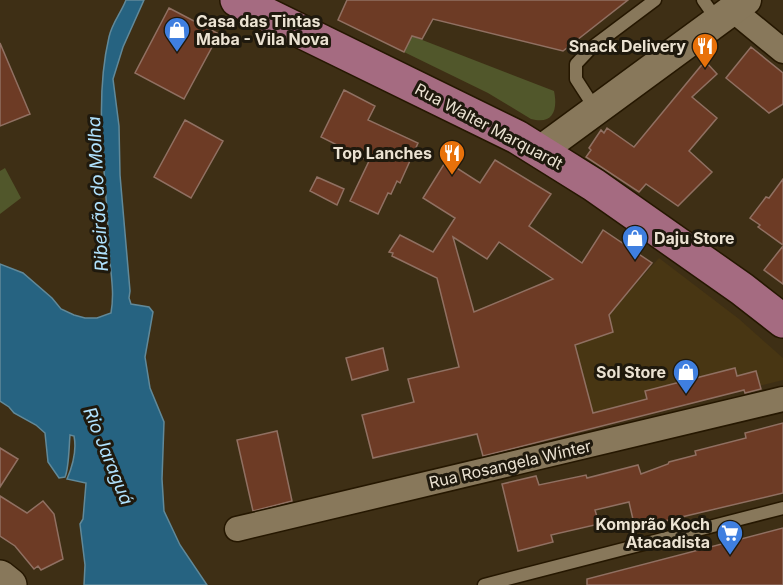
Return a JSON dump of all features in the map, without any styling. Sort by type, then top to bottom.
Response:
[{"type":"main road","name":"Rua Walter Marquardt","points":[[237,0],[461,109],[540,151],[594,185],[742,289],[783,321]]},
{"type":"street","points":[[540,151],[596,110],[725,8],[783,51]]},
{"type":"street","name":"Rua Rosangela Winter","points":[[237,529],[783,399]]},
{"type":"lane","points":[[596,110],[576,78],[576,64],[591,48],[655,0]]},
{"type":"lane","points":[[484,585],[783,508]]},
{"type":"shaded area","points":[[659,258],[739,319],[783,358],[783,380],[483,456],[447,322],[553,279],[609,315]]},
{"type":"green space","points":[[412,36],[554,91],[555,104],[552,114],[544,120],[531,119],[488,93],[404,52]]},
{"type":"green space","points":[[5,168],[21,198],[0,214],[0,171]]},
{"type":"water","name":"Rio Jaraguá","points":[[126,0],[144,0],[123,47],[113,79],[119,126],[120,175],[129,298],[131,304],[149,307],[153,312],[145,357],[150,388],[164,422],[162,479],[164,511],[180,545],[207,585],[84,585],[85,565],[80,524],[83,519],[86,483],[67,479],[74,458],[74,436],[70,435],[65,477],[59,478],[48,462],[45,433],[0,401],[0,264],[23,273],[61,309],[74,315],[97,318],[111,313],[112,289],[102,143],[102,89],[109,37]]},
{"type":"building","points":[[347,0],[628,0],[563,51],[433,19],[422,39],[412,36],[404,52],[338,20]]},
{"type":"building","name":"Casa das Tintas Maba - Vila Nova","points":[[169,8],[219,34],[184,99],[135,73]]},
{"type":"building","points":[[0,43],[30,114],[0,126]]},
{"type":"building","points":[[751,47],[783,73],[783,104],[769,113],[726,78]]},
{"type":"building","points":[[705,61],[717,74],[692,97],[717,118],[689,151],[712,172],[678,206],[646,184],[639,192],[586,157],[601,130],[604,133],[607,128],[634,147]]},
{"type":"building","points":[[344,90],[375,106],[368,120],[418,143],[400,183],[397,181],[391,194],[388,193],[378,214],[350,201],[369,161],[321,137]]},
{"type":"building","points":[[185,120],[223,141],[191,198],[154,177]]},
{"type":"building","points":[[495,160],[551,194],[529,226],[582,263],[603,230],[652,263],[609,315],[613,332],[575,345],[593,413],[647,399],[645,391],[735,368],[737,376],[756,371],[761,389],[745,393],[744,390],[483,456],[477,434],[373,458],[362,415],[414,402],[408,379],[459,367],[437,278],[392,256],[393,253],[389,252],[400,235],[433,252],[455,218],[423,198],[446,161],[480,183]],"holes":[[[453,237],[487,259],[499,242],[553,279],[474,312]]]},
{"type":"building","points":[[317,177],[344,189],[337,205],[310,191]]},
{"type":"building","points":[[783,179],[783,245],[758,227],[760,225],[750,218]]},
{"type":"building","points":[[783,246],[783,284],[764,270]]},
{"type":"building","points":[[383,348],[388,370],[352,380],[346,358]]},
{"type":"building","points":[[783,423],[783,493],[635,528],[629,502],[595,510],[599,524],[551,535],[553,542],[518,551],[502,484],[536,476],[539,485],[586,475],[587,478],[638,465],[641,474],[669,462],[696,455],[695,451],[746,438],[745,433]]},
{"type":"building","points":[[277,431],[292,501],[253,511],[237,440]]},
{"type":"building","points":[[0,448],[18,459],[0,487]]},
{"type":"building","points":[[0,496],[27,513],[43,501],[54,514],[63,559],[41,570],[38,566],[34,569],[15,546],[0,536]]},
{"type":"building","name":"Komprão Koch Atacadista","points":[[783,528],[783,585],[587,585],[587,579]]},
{"type":"place","name":"Casa das Tintas Maba - Vila Nova","points":[[177,53]]},
{"type":"place","name":"Snack Delivery","points":[[705,69]]},
{"type":"place","name":"Top Lanches","points":[[452,176]]},
{"type":"place","name":"Daju Store","points":[[635,261]]},
{"type":"place","name":"Sol Store","points":[[686,395]]},
{"type":"place","name":"Komprão Koch Atacadista","points":[[730,556]]},
{"type":"water label","name":"Ribeirão do Molha","points":[[98,194]]}]
